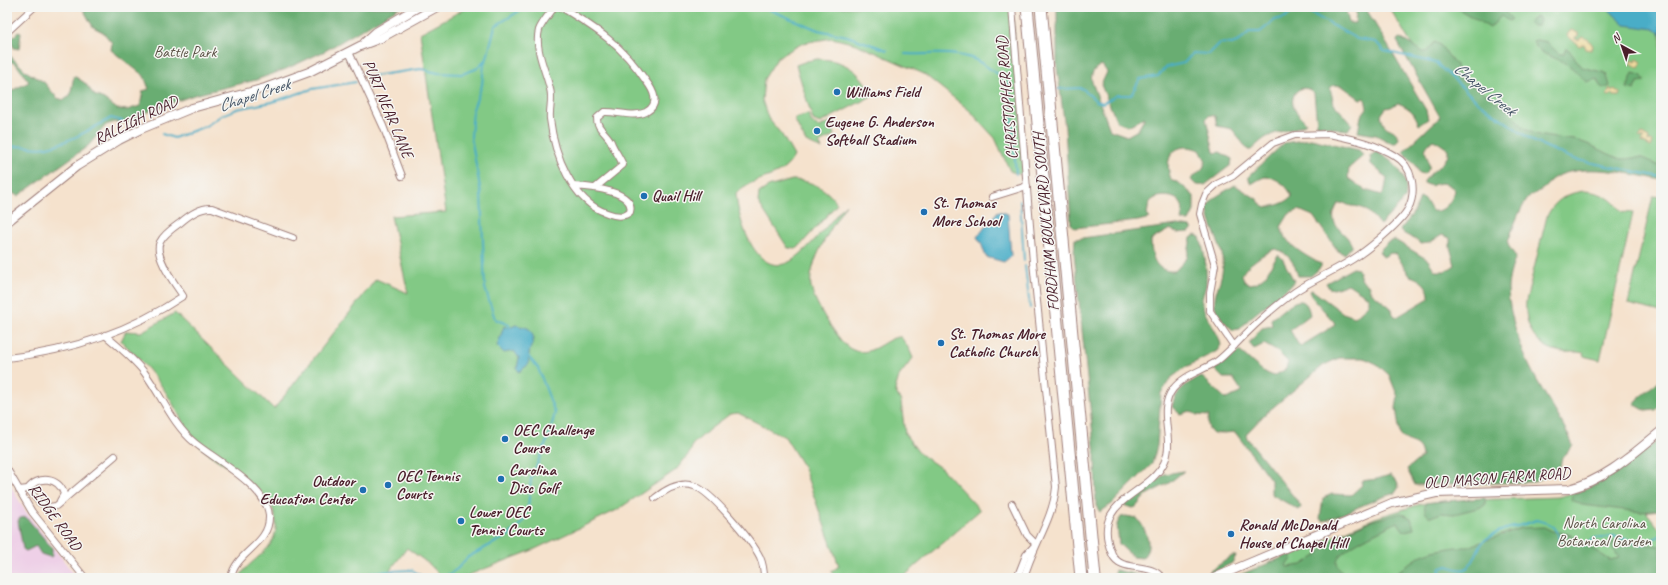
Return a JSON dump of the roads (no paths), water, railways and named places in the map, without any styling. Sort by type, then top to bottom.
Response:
[{"type":"highway","name":"FORDHAM BOULEVARD SOUTH","points":[[1027,7],[1081,578]]},
{"type":"highway","name":"FORDHAM BOULEVARD SOUTH","points":[[1041,7],[1096,578]]},
{"type":"highway","points":[[1047,58],[1048,7]]},
{"type":"main road","name":"RALEIGH ROAD","points":[[360,46],[376,32],[418,7]]},
{"type":"main road","name":"RALEIGH ROAD","points":[[7,222],[77,166],[119,140],[141,129],[192,108],[283,83],[309,72],[360,46],[381,38],[437,7]]},
{"type":"main road","name":"OLD MASON FARM ROAD","points":[[1214,578],[1392,503],[1436,494],[1569,489],[1593,481],[1616,467],[1661,431]]},
{"type":"street","points":[[7,32],[34,7]]},
{"type":"street","points":[[554,7],[539,30],[538,46],[551,91],[550,118],[554,142],[574,186],[589,204],[600,211],[622,216],[630,212],[630,205],[624,197],[607,190],[574,186]]},
{"type":"street","points":[[561,7],[597,29],[628,55],[651,88],[655,97],[654,104],[644,113],[630,114],[604,112],[597,118],[598,126],[611,142],[612,147],[623,165],[595,188]]},
{"type":"street","name":"CHRISTOPHER ROAD","points":[[1012,7],[1027,186],[1056,488],[1052,510],[1036,544]]},
{"type":"street","name":"PURT NEAR LANE","points":[[349,52],[383,126],[402,176]]},
{"type":"street","points":[[1162,578],[1150,568],[1130,566],[1116,559],[1108,540],[1109,521],[1114,509],[1159,471],[1164,463],[1167,454],[1166,403],[1173,389],[1182,380],[1215,362],[1234,346],[1254,325],[1281,301],[1360,254],[1385,234],[1408,210],[1413,193],[1412,178],[1406,165],[1396,156],[1370,143],[1328,134],[1295,135],[1273,143],[1233,176],[1210,189],[1202,204],[1200,214],[1215,266],[1209,298],[1210,311],[1234,346]]},
{"type":"street","points":[[992,197],[1027,186]]},
{"type":"street","points":[[7,358],[45,352],[105,335],[153,315],[183,296],[158,255],[157,248],[160,241],[166,234],[185,218],[200,209],[212,208],[294,238]]},
{"type":"street","points":[[105,335],[125,351],[145,373],[168,411],[186,435],[254,488],[266,502],[269,514],[265,532],[255,546],[237,562],[231,578]]},
{"type":"street","points":[[28,489],[36,499],[44,505],[48,507],[56,506],[115,456]]},
{"type":"street","name":"RIDGE ROAD","points":[[7,469],[32,512],[85,578]]},
{"type":"street","points":[[19,490],[28,489],[34,483],[47,480],[60,484],[64,494],[56,506]]},
{"type":"street","points":[[655,498],[676,486],[693,485],[701,489],[712,498],[744,534],[759,556],[764,568],[764,578]]},
{"type":"street","points":[[1012,504],[1027,534],[1036,544]]},
{"type":"street","points":[[1017,578],[1026,555],[1036,544]]},
{"type":"street","points":[[1024,578],[1036,544]]},
{"type":"water","points":[[1606,7],[1661,7],[1661,34],[1654,29],[1625,25]]},
{"type":"water","points":[[998,211],[1008,214],[1011,256],[1004,262],[986,257],[977,237]]},
{"type":"water","points":[[516,325],[528,328],[533,336],[529,364],[519,372],[517,368],[519,358],[514,351],[504,353],[497,346],[504,326],[509,328]]},
{"type":"waterway","name":"Chapel Creek","points":[[372,76],[421,69],[438,73],[462,74],[476,69],[487,58],[495,26],[526,7]]},
{"type":"waterway","name":"Chapel Creek","points":[[763,7],[818,30],[847,36],[887,50]]},
{"type":"waterway","name":"Chapel Creek","points":[[1058,89],[1082,88],[1096,101],[1103,103],[1117,95],[1131,95],[1140,79],[1158,76],[1166,67],[1184,63],[1193,53],[1209,54],[1220,43],[1232,44],[1239,41],[1249,32],[1260,32],[1275,20],[1286,17],[1296,7]]},
{"type":"waterway","name":"Chapel Creek","points":[[1300,7],[1357,39],[1376,42],[1384,51],[1436,63],[1478,102],[1533,141],[1573,159],[1661,177]]},
{"type":"waterway","name":"Chapel Creek","points":[[905,54],[954,55],[976,60],[999,75],[1009,79],[1011,109]]},
{"type":"waterway","points":[[487,58],[484,64],[482,85],[473,109],[471,137],[481,193],[485,288],[495,319],[509,325],[510,329]]},
{"type":"waterway","name":"Chapel Creek","points":[[162,134],[174,138],[206,126],[222,115],[237,109],[272,102],[312,89],[356,82]]},
{"type":"waterway","points":[[1012,117],[1016,174]]},
{"type":"waterway","name":"Chapel Creek","points":[[7,148],[17,146],[42,148],[56,145],[72,139],[111,118],[122,121]]},
{"type":"waterway","points":[[1020,200],[1024,260]]},
{"type":"waterway","points":[[1025,266],[1030,308]]},
{"type":"waterway","points":[[443,578],[457,569],[468,557],[509,535],[523,522],[528,507],[531,479],[549,436],[555,413],[538,368],[527,355]]},
{"type":"waterway","points":[[1431,578],[1442,575],[1439,569],[1447,566],[1460,570],[1465,569],[1471,564],[1479,547],[1485,540],[1503,530],[1536,520],[1545,522],[1555,528],[1559,540],[1585,545],[1595,538],[1613,536],[1643,544],[1661,535]]},
{"type":"waterway","points":[[373,572],[412,570],[425,578]]},
{"type":"place","name":"Williams Field","points":[[837,92]]},
{"type":"place","name":"Eugene G. Anderson Softball Stadium","points":[[817,131]]},
{"type":"place","name":"Quail Hill","points":[[644,196]]},
{"type":"place","name":"St. Thomas More School","points":[[924,212]]},
{"type":"place","name":"St. Thomas More Catholic Church","points":[[941,343]]},
{"type":"place","name":"OEC Challenge Course","points":[[505,439]]},
{"type":"place","name":"Carolina Disc Golf","points":[[501,479]]},
{"type":"place","name":"OEC Tennis Courts","points":[[388,485]]},
{"type":"place","name":"Outdoor Education Center","points":[[363,490]]},
{"type":"place","name":"Lower OEC Tennis Courts","points":[[461,521]]},
{"type":"place","name":"Ronald McDonald House of Chapel Hill","points":[[1231,534]]},
{"type":"park label","name":"Battle Park","points":[[185,52]]},
{"type":"park label","name":"North Carolina Botanical Garden","points":[[1604,532]]}]
